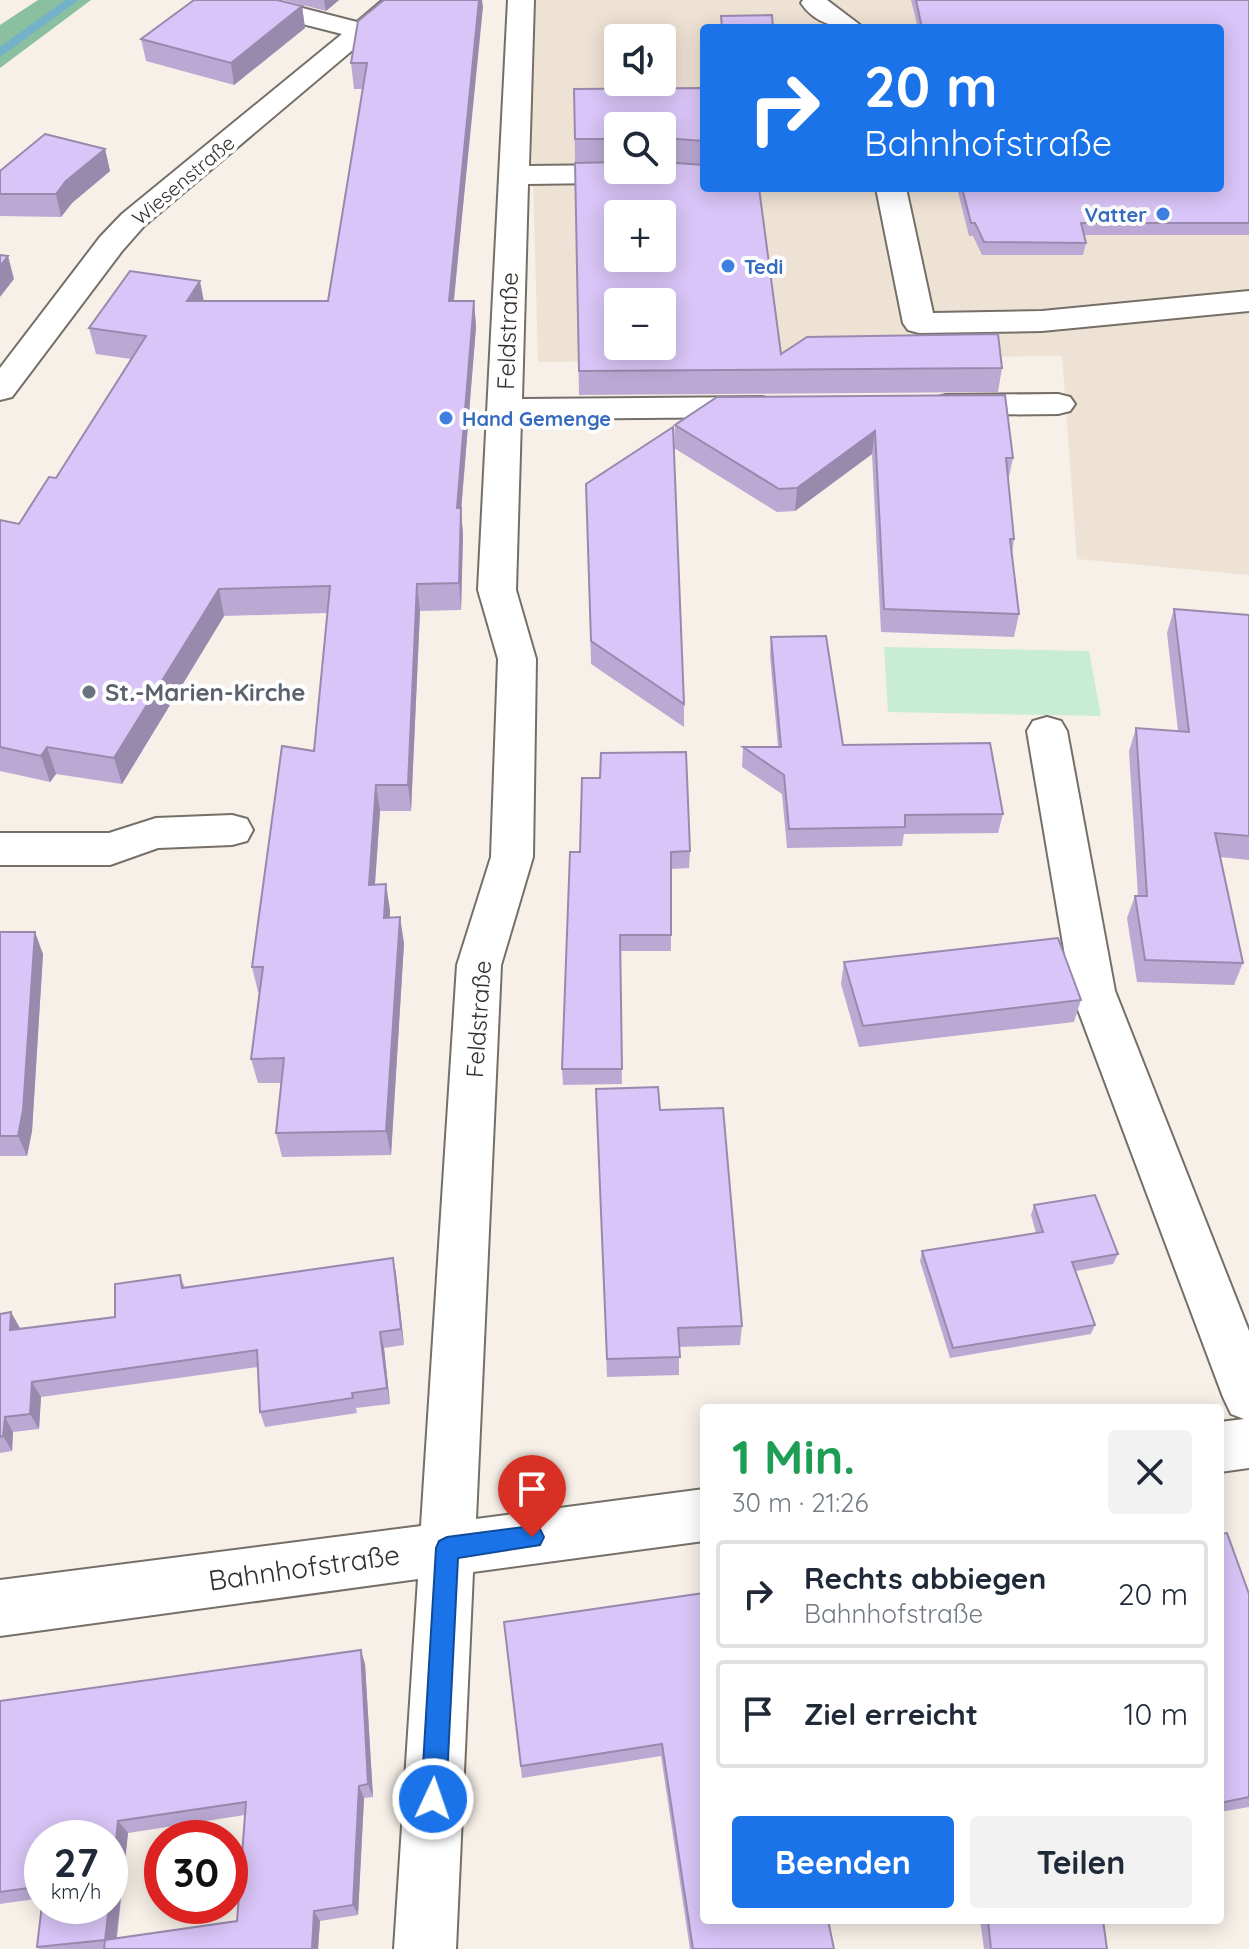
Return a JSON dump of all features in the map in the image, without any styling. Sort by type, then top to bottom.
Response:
[{"type":"street","points":[[240,0],[362,31]]},
{"type":"street","name":"Wiesenstraße","points":[[0,390],[111,244],[133,220],[399,0]]},
{"type":"street","name":"Feldstraße","points":[[425,1949],[479,965],[512,857],[517,659],[512,634],[499,607],[497,590],[521,0]]},
{"type":"street","points":[[814,3],[845,24]]},
{"type":"street","points":[[514,175],[672,173],[700,176]]},
{"type":"street","points":[[892,192],[919,323],[1042,321],[1249,301]]},
{"type":"street","points":[[917,405],[1058,404]]},
{"type":"street","points":[[504,409],[794,406]]},
{"type":"street","points":[[1047,731],[1093,991],[1249,1397]]},
{"type":"street","points":[[0,849],[110,849],[156,833],[232,830]]},
{"type":"street","points":[[1224,1446],[1249,1443]]},
{"type":"street","name":"Bahnhofstraße","points":[[0,1608],[700,1516]]},
{"type":"shaded area","points":[[528,0],[1191,0],[1249,24],[1249,575],[1077,559],[1062,356],[538,362]]},
{"type":"green space","points":[[38,0],[91,0],[0,68],[0,25]]},
{"type":"green space","points":[[884,647],[1089,651],[1101,716],[888,712]]},
{"type":"building","points":[[194,0],[277,0],[302,6],[231,63],[141,39]]},
{"type":"building","points":[[384,0],[479,0],[449,301],[474,301],[457,508],[461,508],[459,583],[417,584],[408,785],[376,785],[369,885],[386,884],[384,918],[400,917],[386,1131],[276,1133],[284,1058],[251,1059],[263,967],[252,967],[282,746],[314,751],[330,586],[219,589],[114,758],[47,747],[41,756],[0,747],[0,520],[19,524],[49,477],[56,478],[146,336],[89,328],[130,271],[200,281],[187,301],[328,301],[367,63],[351,63],[358,21]]},
{"type":"building","points":[[916,0],[1249,0],[1249,223],[1081,223],[1086,243],[984,242],[975,223],[971,223],[963,192],[1224,192],[1224,24],[921,24]]},
{"type":"building","points":[[772,15],[773,24],[722,24],[721,16]]},
{"type":"building","points":[[676,88],[700,88],[700,141],[676,139],[676,112],[604,112],[604,139],[575,139],[574,89],[604,89],[604,96],[676,96]]},
{"type":"building","points":[[45,134],[105,149],[66,181],[56,194],[0,194],[0,171]]},
{"type":"building","points":[[604,162],[604,184],[676,184],[676,163],[700,165],[700,192],[760,192],[781,354],[807,337],[998,334],[1002,368],[579,371],[575,163]]},
{"type":"building","points":[[0,255],[8,256],[0,266]]},
{"type":"building","points":[[1005,395],[1013,458],[1006,458],[1014,539],[1010,539],[1019,614],[884,609],[875,431],[797,488],[779,489],[675,425],[717,397]]},
{"type":"building","points":[[673,427],[684,704],[591,641],[586,484]]},
{"type":"building","points":[[1174,609],[1249,615],[1249,836],[1215,833],[1243,963],[1145,960],[1135,896],[1147,896],[1136,728],[1189,732]]},
{"type":"building","points":[[826,636],[843,745],[990,743],[1003,814],[905,815],[905,827],[789,829],[784,775],[743,747],[781,747],[771,637]]},
{"type":"building","points":[[686,752],[690,851],[671,852],[671,935],[620,935],[622,1069],[562,1069],[570,852],[580,852],[582,778],[600,778],[601,753]]},
{"type":"building","points":[[0,932],[35,932],[23,1110],[18,1136],[0,1136]]},
{"type":"building","points":[[1058,938],[1081,1000],[863,1026],[844,962]]},
{"type":"building","points":[[658,1087],[660,1110],[723,1108],[742,1326],[678,1328],[680,1357],[607,1359],[596,1089]]},
{"type":"building","points":[[1095,1195],[1118,1254],[1072,1262],[1095,1325],[953,1348],[922,1251],[1043,1232],[1034,1205]]},
{"type":"building","points":[[393,1258],[401,1329],[380,1332],[387,1388],[352,1393],[353,1398],[260,1412],[257,1350],[32,1382],[30,1414],[5,1417],[3,1436],[0,1437],[0,1314],[11,1312],[10,1330],[115,1317],[115,1284],[180,1275],[182,1288]]},
{"type":"building","points":[[1224,1533],[1227,1533],[1249,1594],[1249,1797],[1224,1802]]},
{"type":"building","points":[[700,1594],[700,1924],[829,1924],[834,1949],[693,1949],[662,1744],[521,1766],[504,1622]]},
{"type":"building","points":[[361,1650],[368,1784],[359,1786],[353,1905],[314,1911],[312,1949],[104,1949],[105,1940],[216,1924],[248,1924],[246,1802],[125,1820],[24,1820],[24,1889],[0,1892],[0,1701]]},
{"type":"building","points":[[40,1924],[107,1924],[105,1940],[37,1947]]},
{"type":"building","points":[[988,1924],[1104,1924],[1107,1949],[991,1949]]},
{"type":"waterway","points":[[0,53],[73,0]]},
{"type":"place","name":"Vatter","points":[[1163,214]]},
{"type":"place","name":"Tedi","points":[[728,266]]},
{"type":"place","name":"Hand Gemenge","points":[[446,418]]},
{"type":"place","name":"St.-Marien-Kirche","points":[[89,692]]},
{"type":"route","points":[[433,1799],[447,1548],[532,1537]]}]
